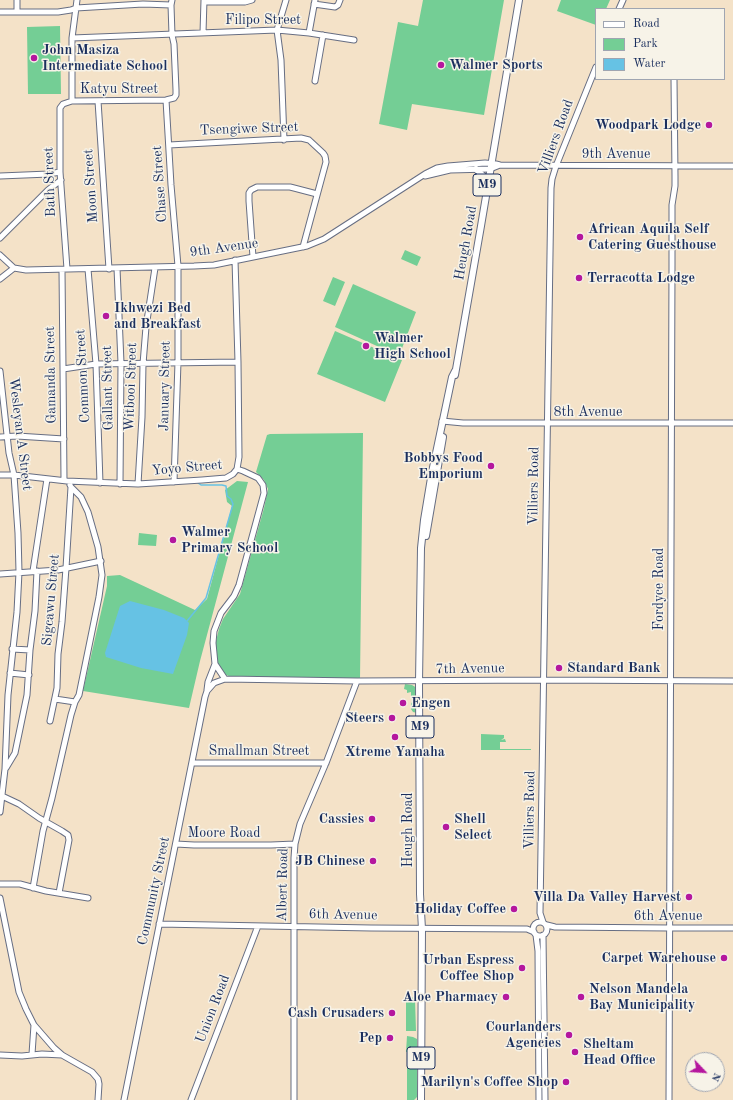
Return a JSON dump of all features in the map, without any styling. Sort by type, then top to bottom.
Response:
[{"type":"main road","name":"Heugh Road","points":[[421,1100],[422,929],[420,894],[419,682],[422,559],[444,421],[452,377],[455,371],[481,226],[519,0]]},
{"type":"main road","points":[[476,169],[488,184]]},
{"type":"street","points":[[17,0],[17,12]]},
{"type":"street","points":[[72,101],[72,38],[77,0]]},
{"type":"street","points":[[202,33],[204,1],[245,2],[252,0]]},
{"type":"street","points":[[284,140],[280,57],[277,30],[286,0]]},
{"type":"street","points":[[309,33],[315,2],[335,7],[338,5],[340,0]]},
{"type":"street","points":[[0,12],[58,12],[76,8],[144,2],[172,2],[172,35],[175,59],[176,95],[172,99],[166,100]]},
{"type":"street","name":"Filipo Street","points":[[72,38],[277,30],[354,40]]},
{"type":"street","points":[[316,81],[323,35]]},
{"type":"street","name":"Villiers Road","points":[[537,922],[540,913],[551,188],[556,166],[595,69]]},
{"type":"street","name":"Fordyce Road","points":[[669,1100],[672,205],[675,186],[674,80]]},
{"type":"street","name":"Katyu Street","points":[[72,101],[166,100]]},
{"type":"street","name":"Chase Street","points":[[166,100],[171,186],[178,266]]},
{"type":"street","name":"Bath Street","points":[[64,269],[60,172],[60,108],[63,104],[72,101]]},
{"type":"street","name":"Moon Street","points":[[98,101],[109,269]]},
{"type":"street","name":"Tsengiwe Street","points":[[169,144],[284,140],[301,138],[307,140],[323,153],[326,162],[316,194],[303,247]]},
{"type":"street","name":"9th Avenue","points":[[14,268],[26,270],[109,269],[214,265],[303,247],[324,239],[430,171],[448,166],[472,164],[491,166]]},
{"type":"street","name":"9th Avenue","points":[[418,178],[450,170],[476,169],[500,165],[733,166]]},
{"type":"street","points":[[0,176],[49,174],[60,172]]},
{"type":"street","points":[[0,238],[48,190],[61,180]]},
{"type":"street","points":[[253,257],[248,202],[249,193],[251,190],[257,188],[290,187],[316,194]]},
{"type":"street","points":[[0,279],[14,268],[1,259]]},
{"type":"street","name":"Yoyo Street","points":[[0,475],[100,483],[138,484],[226,478],[233,474],[237,469],[239,457],[235,260]]},
{"type":"street","name":"January Street","points":[[174,482],[178,362],[178,266]]},
{"type":"street","name":"Gallant Street","points":[[117,268],[121,363],[120,484]]},
{"type":"street","name":"Witbooi Street","points":[[138,484],[142,417],[143,364],[146,327],[155,268]]},
{"type":"street","name":"Gamanda Street","points":[[64,269],[63,369],[66,480]]},
{"type":"street","name":"Common Street","points":[[88,269],[96,364],[100,483]]},
{"type":"street","points":[[63,369],[96,364],[121,363],[238,362]]},
{"type":"street","name":"Wesleyan A Street","points":[[0,372],[6,436],[14,475],[19,572],[17,612],[10,673],[5,769],[0,812]]},
{"type":"street","name":"8th Avenue","points":[[444,421],[463,423],[547,424],[733,423]]},
{"type":"street","points":[[0,437],[22,436],[64,439]]},
{"type":"street","points":[[225,679],[215,664],[213,643],[214,631],[221,613],[234,596],[239,586],[264,493],[263,485],[258,478],[237,469]]},
{"type":"street","points":[[5,769],[15,753],[27,695],[30,650],[35,612],[35,571],[47,479]]},
{"type":"street","points":[[33,888],[45,822],[71,715],[79,695],[100,597],[102,576],[98,547],[88,512],[81,496],[66,480]]},
{"type":"street","name":"Sigcawu Street","points":[[50,722],[57,688],[58,654],[62,622],[71,487]]},
{"type":"street","points":[[0,574],[66,568],[101,562]]},
{"type":"street","points":[[12,649],[30,650]]},
{"type":"street","name":"Community Street","points":[[124,1100],[208,689],[208,682],[215,664]]},
{"type":"street","points":[[10,673],[29,674]]},
{"type":"street","name":"7th Avenue","points":[[208,689],[214,683],[225,679],[419,682],[544,680],[733,681]]},
{"type":"street","name":"Albert Road","points":[[294,1100],[295,844],[300,824],[326,763],[357,681]]},
{"type":"street","points":[[54,699],[75,702]]},
{"type":"street","name":"Smallman Street","points":[[192,763],[326,763]]},
{"type":"street","points":[[2,796],[19,804],[69,837],[59,893]]},
{"type":"street","name":"Moore Road","points":[[176,844],[295,844]]},
{"type":"street","points":[[0,884],[20,884],[33,888],[88,898]]},
{"type":"street","points":[[0,898],[19,992],[26,1009],[34,1025],[54,1048],[62,1055],[92,1072],[98,1079],[98,1100]]},
{"type":"street","name":"Villiers Road","points":[[540,913],[546,926]]},
{"type":"street","name":"6th Avenue","points":[[534,931],[537,922],[546,926],[555,927],[733,928]]},
{"type":"street","name":"6th Avenue","points":[[159,924],[422,929],[527,929],[534,931],[538,936],[543,935],[546,926]]},
{"type":"street","name":"Union Road","points":[[191,1100],[258,926]]},
{"type":"street","points":[[534,931],[538,951],[539,1100]]},
{"type":"street","points":[[543,935],[545,1100]]},
{"type":"street","points":[[32,1054],[34,1025]]},
{"type":"street","points":[[0,1055],[62,1055]]},
{"type":"green space","name":"Walmer Sports","points":[[423,0],[504,0],[484,115],[412,104],[407,130],[379,124],[398,22],[418,26]]},
{"type":"green space","points":[[561,0],[610,0],[606,8],[595,8],[595,25],[557,11]]},
{"type":"green space","points":[[60,26],[61,94],[28,94],[27,27]]},
{"type":"green space","points":[[405,250],[421,257],[417,266],[401,259]]},
{"type":"green space","points":[[333,277],[345,282],[335,306],[323,301]]},
{"type":"green space","points":[[353,284],[416,312],[399,356],[335,327]]},
{"type":"green space","points":[[335,331],[402,360],[385,402],[317,374]]},
{"type":"green space","points":[[363,433],[360,679],[231,677],[224,674],[219,669],[216,658],[216,641],[223,619],[240,594],[264,508],[268,489],[264,480],[256,472],[267,435]]},
{"type":"green space","points":[[237,481],[248,482],[200,661],[189,708],[83,691],[107,586],[107,576],[120,575],[195,610],[207,599],[232,506],[227,502],[225,490]]},
{"type":"green space","points":[[139,533],[157,535],[156,546],[138,545]]},
{"type":"green space","points":[[405,684],[412,685],[417,688],[418,698],[415,701],[415,708],[418,711],[417,713],[413,712],[411,709],[411,703],[414,699],[411,699],[411,692],[407,693],[407,690],[404,689]]},
{"type":"green space","points":[[481,734],[504,735],[504,738],[501,740],[505,739],[506,742],[500,742],[500,749],[531,750],[481,750]]},
{"type":"green space","points":[[405,997],[412,997],[415,1000],[416,1031],[406,1031]]},
{"type":"green space","points":[[407,1036],[417,1039],[417,1048],[414,1051],[406,1052]]},
{"type":"green space","points":[[407,1058],[414,1058],[417,1060],[417,1097],[414,1100],[407,1100]]},
{"type":"water","points":[[130,601],[164,610],[184,618],[189,623],[187,635],[173,674],[141,668],[106,657],[105,653],[120,606]]},
{"type":"waterway","points":[[187,621],[206,598],[233,504],[231,499],[227,496],[226,486],[201,485],[198,483]]},
{"type":"place","name":"John Masiza Intermediate School","points":[[34,58]]},
{"type":"place","name":"Walmer Sports","points":[[441,65]]},
{"type":"place","name":"Woodpark Lodge","points":[[709,125]]},
{"type":"place","name":"African Aquila Self Catering Guesthouse","points":[[580,237]]},
{"type":"place","name":"Terracotta Lodge","points":[[579,278]]},
{"type":"place","name":"Ikhwezi Bed and Breakfast","points":[[106,316]]},
{"type":"place","name":"Walmer High School","points":[[366,346]]},
{"type":"place","name":"Bobbys Food Emporium","points":[[491,466]]},
{"type":"place","name":"Walmer Primary School","points":[[173,540]]},
{"type":"place","name":"Standard Bank","points":[[559,668]]},
{"type":"place","name":"Engen","points":[[403,703]]},
{"type":"place","name":"Steers","points":[[392,718]]},
{"type":"place","name":"Xtreme Yamaha","points":[[395,737]]},
{"type":"place","name":"Cassies","points":[[372,819]]},
{"type":"place","name":"Shell Select","points":[[446,827]]},
{"type":"place","name":"JB Chinese","points":[[373,861]]},
{"type":"place","name":"Villa Da Valley Harvest","points":[[689,897]]},
{"type":"place","name":"Holiday Coffee","points":[[514,909]]},
{"type":"place","name":"Carpet Warehouse","points":[[724,958]]},
{"type":"place","name":"Urban Espress Coffee Shop","points":[[522,968]]},
{"type":"place","name":"Aloe Pharmacy","points":[[506,997]]},
{"type":"place","name":"Nelson Mandela Bay Municipality","points":[[581,997]]},
{"type":"place","name":"Cash Crusaders","points":[[392,1013]]},
{"type":"place","name":"Courlanders Agencies","points":[[569,1035]]},
{"type":"place","name":"Pep","points":[[390,1038]]},
{"type":"place","name":"Sheltam Head Office","points":[[575,1052]]},
{"type":"place","name":"Marilyn's Coffee Shop","points":[[566,1082]]}]
